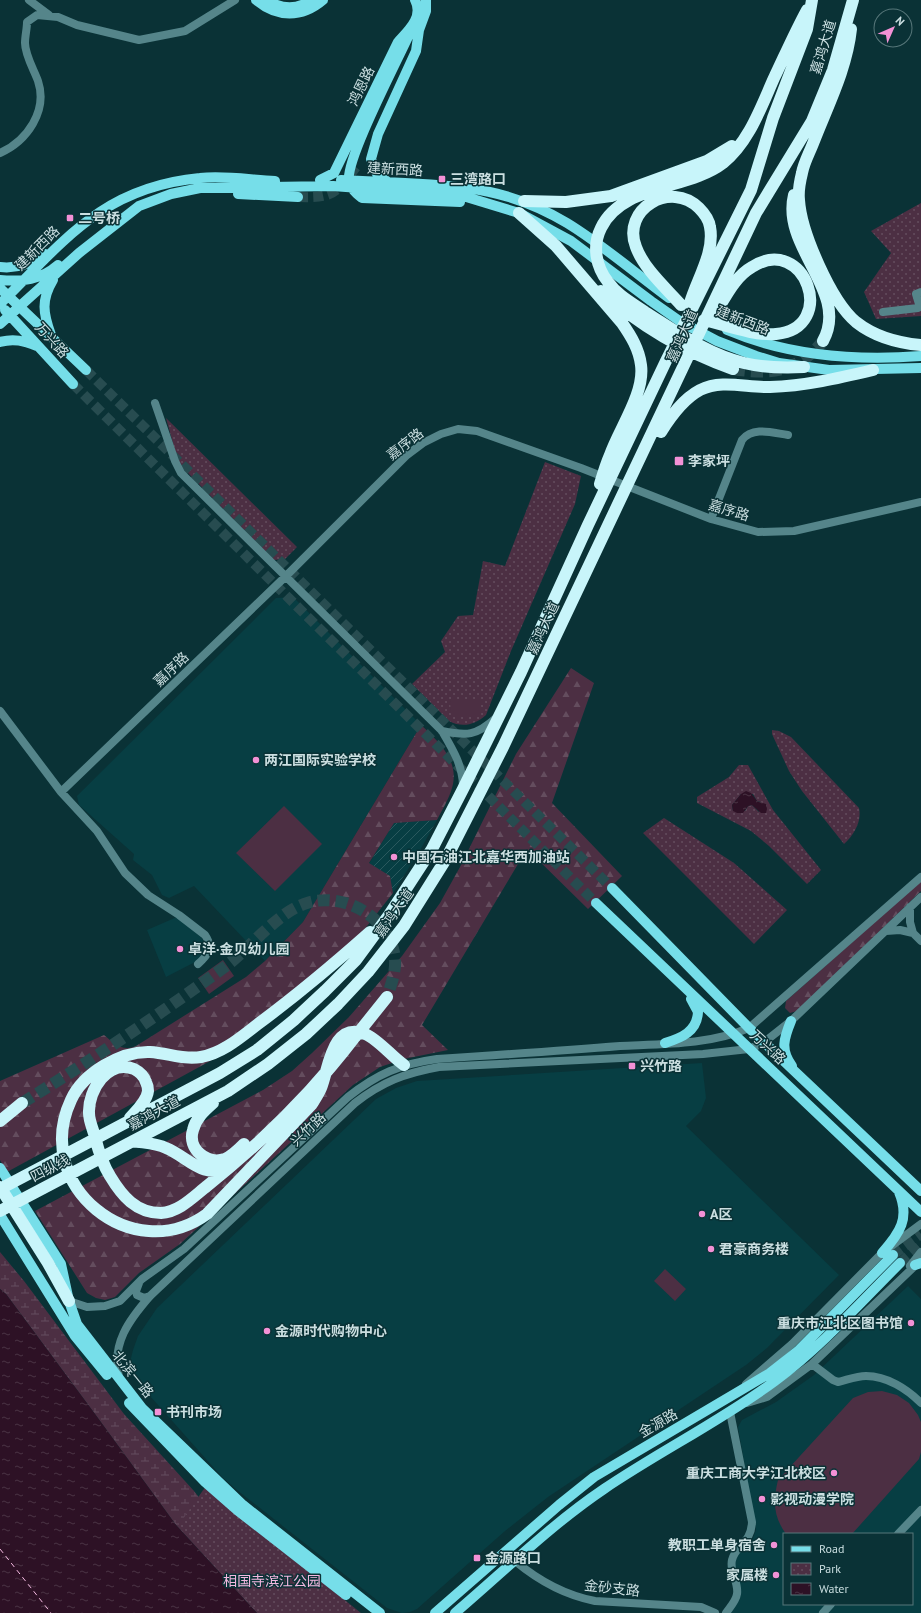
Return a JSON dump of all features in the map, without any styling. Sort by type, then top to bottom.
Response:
[{"type":"highway","points":[[804,367],[776,368],[732,359],[688,340],[627,300],[608,283],[598,264],[596,246],[601,228],[612,212],[621,205],[648,192],[677,184],[706,173],[722,163],[733,153],[746,136],[754,121],[812,0]]},
{"type":"highway","name":"嘉鸿大道","points":[[104,1134],[220,1073],[257,1050],[294,1020],[356,960],[389,915],[432,849],[521,672],[588,525],[681,331],[700,286],[751,190],[773,118],[807,29],[812,0]]},
{"type":"highway","points":[[823,341],[829,326],[827,302],[822,286],[797,238],[792,221],[793,198],[849,49],[854,0]]},
{"type":"highway","name":"嘉鸿大道","points":[[113,1152],[228,1091],[268,1064],[300,1038],[338,1004],[388,948],[426,894],[446,859],[506,741],[683,369],[721,297],[756,213],[812,121],[833,70],[854,0]]},
{"type":"highway","points":[[524,201],[566,202],[611,196],[707,161],[725,152],[746,136]]},
{"type":"highway","points":[[802,171],[798,199],[806,234],[832,290],[844,309],[856,321],[877,335],[901,343],[921,345]]},
{"type":"highway","points":[[681,305],[646,265],[636,247],[634,238],[634,230],[638,216],[647,206],[658,199],[674,196],[682,198],[697,206],[707,218],[710,232],[709,248],[700,286]]},
{"type":"highway","points":[[519,213],[556,246],[608,297],[650,328],[697,355],[733,369]]},
{"type":"highway","points":[[556,246],[629,334],[639,355],[641,366],[641,376],[635,397],[610,454],[588,525]]},
{"type":"highway","points":[[704,320],[759,333],[782,333],[793,328],[803,320],[809,310],[811,297],[808,285],[802,274],[786,262],[774,260],[759,263],[746,271],[721,297]]},
{"type":"highway","points":[[635,471],[670,418],[685,401],[700,390],[722,384],[770,388],[791,386],[831,380],[873,370]]},
{"type":"highway","points":[[389,915],[317,978],[234,1042],[217,1052],[201,1057],[182,1058],[150,1052],[135,1054],[104,1066],[79,1086],[71,1099],[61,1128],[64,1161],[74,1185],[83,1198],[98,1211],[114,1221],[149,1231],[171,1230],[193,1224],[207,1214],[275,1141],[312,1104],[321,1088],[332,1048],[343,1036],[357,1032],[366,1034],[404,1065]]},
{"type":"highway","points":[[126,1122],[145,1099],[148,1090],[145,1077],[138,1071],[123,1066],[112,1070],[100,1078],[91,1092],[89,1114],[97,1145],[108,1174],[118,1189],[133,1206],[154,1213],[167,1212],[184,1205],[254,1146],[296,1106],[333,1065],[372,1018],[387,997]]},
{"type":"highway","points":[[228,1091],[203,1112],[196,1122],[192,1132],[193,1141],[197,1150],[202,1156],[209,1160],[226,1158],[263,1128],[328,1061],[354,1038]]},
{"type":"highway","points":[[0,1116],[22,1103],[0,1121]]},
{"type":"highway","name":"四纵线","points":[[0,1188],[104,1134]]},
{"type":"highway","points":[[133,1141],[166,1148],[191,1164],[208,1171],[223,1170],[244,1161],[275,1141]]},
{"type":"highway","name":"四纵线","points":[[0,1211],[113,1152]]},
{"type":"highway","points":[[0,1188],[48,1263],[69,1300]]},
{"type":"main road","points":[[256,0],[266,8],[278,13],[289,15],[300,14],[311,9],[323,0]]},
{"type":"main road","points":[[267,0],[280,7],[298,7],[311,0]]},
{"type":"main road","points":[[415,0],[418,12]]},
{"type":"main road","name":"鸿恩路","points":[[320,180],[334,172],[398,42],[416,28],[426,11],[428,1]]},
{"type":"main road","name":"鸿恩路","points":[[390,183],[377,174],[371,160],[378,134],[416,51],[418,12]]},
{"type":"main road","points":[[416,28],[404,45],[349,170],[350,182],[354,191],[362,198],[495,205]]},
{"type":"main road","points":[[356,167],[416,28]]},
{"type":"main road","name":"建新西路","points":[[10,315],[0,305],[66,238],[94,214],[112,203],[131,194],[164,183],[201,178],[287,181],[320,180],[460,186],[488,190],[524,201],[549,213],[584,233],[681,305],[704,320],[741,337],[784,350],[827,355],[876,358],[921,356]]},
{"type":"main road","name":"建新西路","points":[[0,324],[58,272],[139,206],[171,194],[200,188],[333,186],[448,194],[495,205],[519,213],[571,241],[665,312],[699,332],[735,349],[779,363],[829,370],[921,368]]},
{"type":"main road","points":[[200,188],[229,193],[298,197]]},
{"type":"main road","points":[[0,280],[18,282],[37,278],[54,268],[103,225],[120,214],[139,206]]},
{"type":"main road","points":[[0,267],[15,268],[28,264],[66,238]]},
{"type":"main road","points":[[52,338],[45,317],[44,305],[49,287],[58,272]]},
{"type":"main road","points":[[0,288],[19,306]]},
{"type":"main road","name":"万兴路","points":[[19,306],[86,370]]},
{"type":"main road","name":"万兴路","points":[[10,315],[73,384]]},
{"type":"main road","points":[[0,342],[9,339],[21,340],[38,346]]},
{"type":"main road","name":"万兴路","points":[[612,888],[763,1043],[885,1158],[917,1185],[921,1191]]},
{"type":"main road","name":"万兴路","points":[[596,903],[921,1212]]},
{"type":"main road","points":[[665,1044],[681,1038],[695,1025],[698,1017],[695,1003],[678,982]]},
{"type":"main road","points":[[791,1021],[784,1039],[784,1048],[787,1060],[801,1079]]},
{"type":"main road","points":[[871,1164],[882,1170],[887,1169],[889,1165],[885,1158]]},
{"type":"main road","name":"北滨一路","points":[[0,1168],[61,1264],[69,1300],[77,1324],[120,1382],[142,1408],[243,1505],[380,1613]]},
{"type":"main road","points":[[882,1253],[897,1234],[902,1224],[904,1203],[898,1190]]},
{"type":"main road","name":"北滨一路","points":[[0,1216],[75,1336],[139,1415],[205,1482],[237,1510],[369,1613]]},
{"type":"main road","name":"金源路","points":[[435,1613],[559,1505],[594,1478],[770,1373],[798,1351],[897,1259],[803,1359],[743,1404],[603,1489],[515,1561],[458,1611]]},
{"type":"main road","points":[[454,1596],[452,1605],[458,1611]]},
{"type":"street","points":[[29,0],[50,16]]},
{"type":"street","points":[[0,153],[23,137],[35,122],[42,103],[39,83],[25,44],[27,22],[37,14],[50,16],[139,40],[185,31],[235,0]]},
{"type":"street","points":[[418,12],[428,1]]},
{"type":"street","points":[[883,312],[918,308],[919,304],[916,294],[921,292]]},
{"type":"street","points":[[155,404],[175,461],[181,473],[442,731],[457,758],[463,776],[463,789]]},
{"type":"street","name":"嘉序路","points":[[61,792],[285,577],[407,455],[423,443],[441,434],[458,429],[477,431],[581,468],[711,520],[743,529],[776,533],[794,531],[921,502]]},
{"type":"street","points":[[711,520],[742,440],[746,436],[756,431],[788,436]]},
{"type":"street","points":[[0,711],[61,792],[97,831],[125,873],[148,895],[179,915],[205,935],[210,949],[208,954],[198,964]]},
{"type":"street","points":[[442,731],[459,735],[477,732],[499,715]]},
{"type":"street","name":"兴竹路","points":[[69,1300],[87,1307],[105,1306],[120,1301],[142,1279],[184,1249],[348,1097],[367,1082],[386,1071],[404,1065],[437,1059],[665,1044],[734,1035],[749,1028],[921,877]]},
{"type":"street","name":"兴竹路","points":[[120,1382],[116,1366],[120,1339],[131,1318],[150,1296],[355,1102],[371,1090],[392,1079],[412,1072],[438,1067],[703,1054],[749,1049],[763,1043],[791,1021],[921,897]]},
{"type":"street","points":[[910,907],[910,922],[913,933],[921,941]]},
{"type":"street","points":[[886,931],[900,930],[913,933]]},
{"type":"street","points":[[735,1394],[792,1344],[882,1253],[921,1224]]},
{"type":"street","points":[[912,1231],[921,1231]]},
{"type":"street","points":[[904,1275],[921,1252]]},
{"type":"street","points":[[743,1404],[767,1397],[812,1364],[904,1275],[919,1263]]},
{"type":"street","points":[[142,1279],[137,1286],[137,1295],[144,1298],[150,1296]]},
{"type":"street","points":[[812,1364],[838,1382],[867,1376],[898,1385],[910,1392],[921,1403]]},
{"type":"street","points":[[726,1613],[737,1595],[737,1589],[731,1566],[732,1559],[750,1536],[752,1522],[730,1412]]},
{"type":"street","points":[[899,1533],[921,1510]]},
{"type":"street","name":"金砂支路","points":[[515,1561],[548,1584],[579,1598],[595,1601],[701,1608],[715,1613]]},
{"type":"street","points":[[823,1613],[830,1605]]},
{"type":"shaded area","name":"两江国际实验学校","points":[[293,597],[421,725],[303,922],[265,961],[194,886],[169,898],[162,895],[152,875],[133,860],[134,854],[79,805],[77,796],[276,598]]},
{"type":"shaded area","name":"中国石油江北嘉华西加油站","points":[[437,820],[393,893],[390,876],[369,864],[394,823]]},
{"type":"shaded area","name":"卓洋·金贝幼儿园","points":[[177,917],[202,938],[206,947],[205,951],[195,962],[166,977],[147,930]]},
{"type":"shaded area","points":[[702,1063],[706,1098],[701,1111],[686,1126],[839,1275],[767,1348],[746,1365],[548,1497],[505,1531],[417,1609],[402,1613],[387,1608],[237,1490],[222,1477],[134,1378],[130,1362],[133,1350],[138,1336],[157,1308],[376,1099],[396,1088],[417,1081]]},
{"type":"shaded area","name":"重庆工商大学江北校区","points":[[908,1286],[921,1299],[921,1613],[730,1613],[740,1596],[734,1567],[736,1560],[738,1554],[752,1541],[756,1530],[738,1427],[742,1420],[776,1402],[814,1375]]},
{"type":"green space","points":[[921,203],[921,316],[876,319],[864,292],[891,253],[871,231]]},
{"type":"green space","points":[[166,418],[297,547],[285,559],[274,560],[184,469],[177,458]]},
{"type":"green space","points":[[545,462],[581,476],[575,504],[511,651],[486,715],[473,723],[464,725],[454,723],[449,721],[412,684],[445,652],[441,641],[458,616],[473,615],[483,561],[505,566]]},
{"type":"green space","points":[[571,668],[594,683],[552,803],[622,876],[588,909],[527,849],[422,1025],[448,1050],[404,1059],[380,1067],[353,1085],[180,1244],[139,1273],[115,1297],[105,1300],[96,1298],[87,1293],[35,1211],[263,1090],[292,1071],[349,1017],[402,956],[440,903],[460,867],[516,754]]},
{"type":"green space","points":[[450,699],[479,699],[479,717],[451,717]]},
{"type":"green space","points":[[421,725],[441,745],[450,761],[454,778],[452,788],[437,820],[394,823],[369,863],[390,876],[393,893],[356,940],[223,1054],[7,1172],[0,1160],[0,1081],[104,1035],[115,1044],[123,1048],[131,1048],[136,1046],[246,977],[265,961],[303,922]]},
{"type":"green space","points":[[772,730],[779,731],[791,737],[859,808],[860,813],[856,828],[844,844],[802,791],[789,771],[772,734]]},
{"type":"green space","points":[[739,765],[748,765],[773,810],[821,870],[807,884],[769,846],[751,831],[697,803],[697,797],[729,777]],"holes":[[[741,794],[753,794],[757,801],[761,802],[759,812],[752,805],[748,806],[745,811],[733,811],[732,805]]]},
{"type":"green space","points":[[284,806],[322,844],[275,891],[236,853]]},
{"type":"green space","points":[[664,818],[734,863],[787,910],[754,944],[643,833]]},
{"type":"green space","points":[[921,881],[921,891],[797,1011],[790,1013],[785,1008],[786,1001]]},
{"type":"green space","points":[[223,960],[234,976],[209,994],[198,978]]},
{"type":"green space","points":[[0,1252],[24,1281],[124,1414],[194,1491],[238,1548],[304,1613],[257,1613],[176,1525],[6,1294],[0,1289]]},
{"type":"green space","points":[[665,1269],[686,1289],[675,1301],[654,1281]]},
{"type":"green space","points":[[882,1391],[897,1395],[909,1403],[918,1415],[921,1422],[921,1452],[919,1459],[853,1533],[785,1533],[776,1515],[775,1508],[775,1495],[778,1480],[853,1398],[868,1392]]},
{"type":"green space","name":"相国寺滨江公园","points":[[206,1486],[236,1513],[361,1613],[259,1613],[178,1526]]},
{"type":"water","points":[[746,791],[751,793],[757,801],[766,804],[766,813],[761,813],[752,805],[748,806],[743,813],[733,811],[732,805],[741,794]]},
{"type":"water","points":[[0,1289],[6,1294],[176,1525],[257,1613],[0,1613]]},
{"type":"ferry route","points":[[0,1549],[51,1613]]},
{"type":"tunnel","points":[[298,197],[319,197],[333,192],[338,189],[356,167]]},
{"type":"tunnel","points":[[733,369],[760,372],[783,369],[804,359],[823,341]]},
{"type":"tunnel","points":[[86,370],[612,888]]},
{"type":"tunnel","points":[[73,384],[596,903]]},
{"type":"tunnel","points":[[22,1103],[176,1002],[226,966],[275,922],[296,907],[307,903],[322,900],[336,901],[350,905],[364,911],[385,931],[392,944],[395,959],[394,974],[387,997]]},
{"type":"tunnel","points":[[893,1255],[921,1234]]},
{"type":"tunnel","points":[[900,1263],[921,1245]]},
{"type":"place","name":"三湾路口","points":[[442,179]]},
{"type":"place","name":"二号桥","points":[[70,218]]},
{"type":"place","name":"李家坪","points":[[679,461]]},
{"type":"place","name":"两江国际实验学校","points":[[256,760]]},
{"type":"place","name":"中国石油江北嘉华西加油站","points":[[394,857]]},
{"type":"place","name":"卓洋·金贝幼儿园","points":[[180,949]]},
{"type":"place","name":"兴竹路","points":[[632,1066]]},
{"type":"place","name":"A区","points":[[702,1214]]},
{"type":"place","name":"君豪商务楼","points":[[711,1249]]},
{"type":"place","name":"重庆市江北区图书馆","points":[[911,1323]]},
{"type":"place","name":"金源时代购物中心","points":[[267,1331]]},
{"type":"place","name":"书刊市场","points":[[158,1412]]},
{"type":"place","name":"重庆工商大学江北校区","points":[[834,1473]]},
{"type":"place","name":"影视动漫学院","points":[[762,1499]]},
{"type":"place","name":"教职工单身宿舍","points":[[774,1545]]},
{"type":"place","name":"金源路口","points":[[477,1558]]},
{"type":"place","name":"家属楼","points":[[776,1575]]}]
